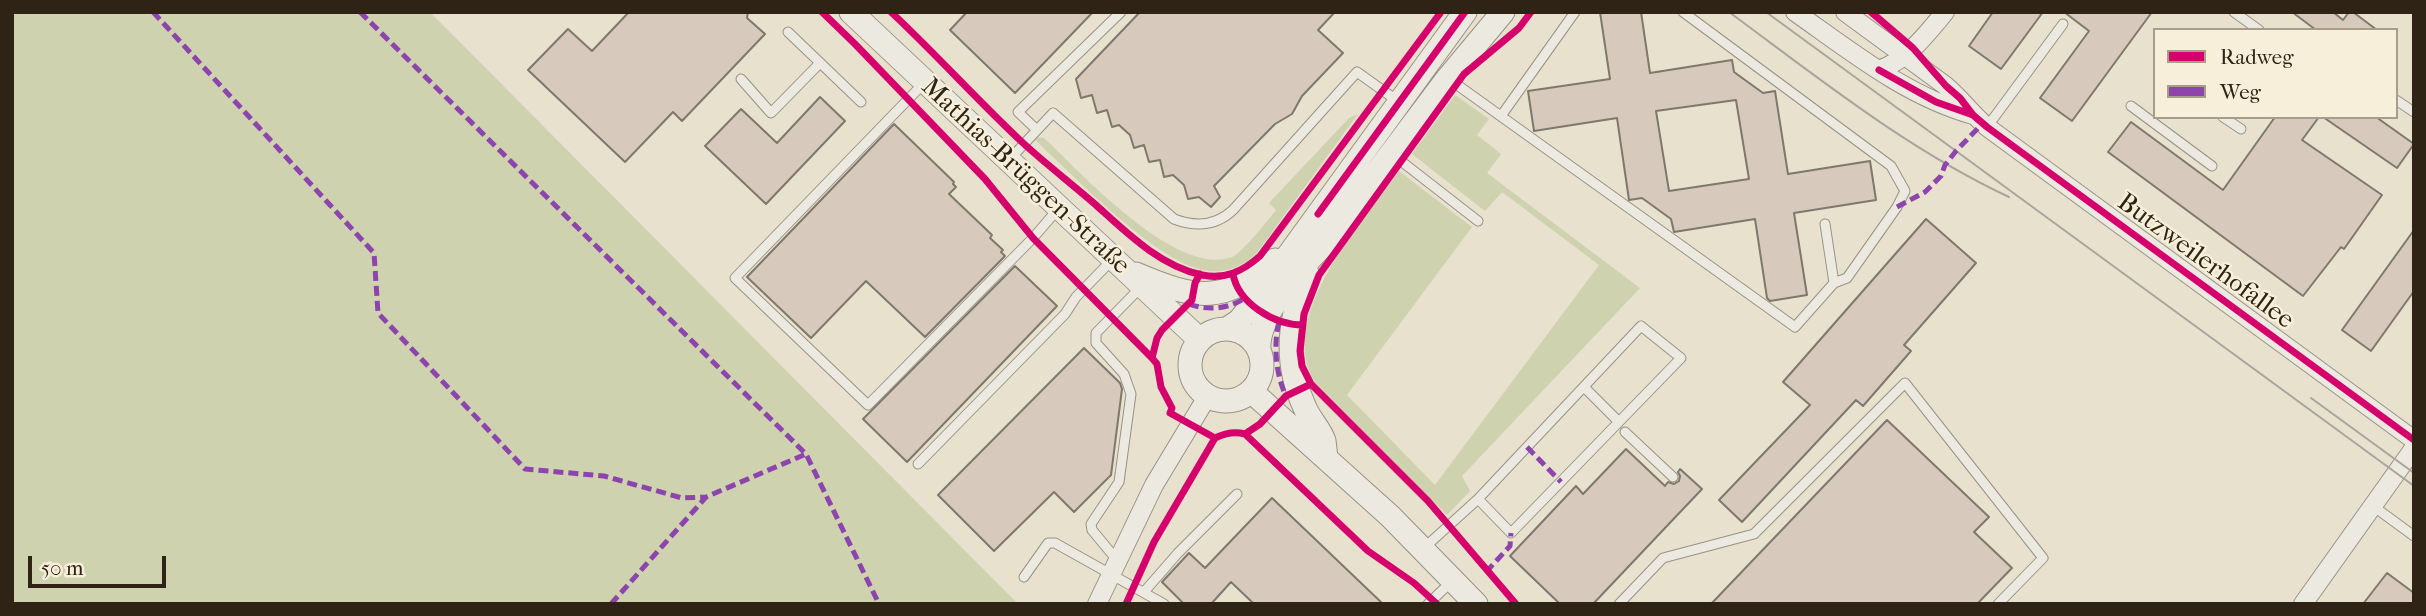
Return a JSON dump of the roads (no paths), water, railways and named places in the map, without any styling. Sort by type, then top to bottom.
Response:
[{"type":"street","name":"Mathias-Brüggen-Straße","points":[[851,12],[1007,162],[1200,340]]},
{"type":"street","points":[[1465,12],[1247,312],[1227,329],[1207,334],[1200,340],[1190,358],[1189,369],[1197,387],[1207,397],[1227,402],[1242,398],[1260,380],[1262,365],[1258,340],[1268,314],[1448,78],[1503,12]]},
{"type":"street","name":"Butzweilerhofallee","points":[[1795,12],[1879,71],[1936,102],[1980,121]]},
{"type":"street","name":"Butzweilerhofallee","points":[[1845,12],[1960,98],[1980,121],[2414,440]]},
{"type":"street","points":[[1879,71],[1907,56],[1945,12]]},
{"type":"street","points":[[1116,261],[1149,279],[1180,289],[1202,293],[1228,291],[1257,275],[1282,254],[1318,214]]},
{"type":"street","points":[[1321,247],[1296,303],[1290,340],[1298,390],[1303,405],[1324,442],[1326,457]]},
{"type":"street","points":[[1227,329],[1251,339],[1259,351]]},
{"type":"street","points":[[1251,391],[1390,516],[1470,602]]},
{"type":"street","points":[[1099,603],[1154,485],[1207,397]]},
{"type":"street","points":[[2303,604],[2414,448]]},
{"type":"lane","points":[[1037,130],[1018,112],[1121,12]]},
{"type":"lane","points":[[1501,116],[1575,12]]},
{"type":"lane","points":[[1448,78],[1795,327],[1834,283],[1847,278],[1905,191],[1891,166],[1683,12]]},
{"type":"lane","points":[[2234,12],[2256,28]]},
{"type":"lane","points":[[1980,121],[2063,24]]},
{"type":"lane","points":[[788,32],[861,102]]},
{"type":"lane","points":[[741,79],[771,113],[820,63]]},
{"type":"lane","points":[[1007,162],[1052,113],[1174,219],[1199,224],[1224,219],[1357,72],[1399,102]]},
{"type":"lane","points":[[924,83],[734,278],[868,405],[1059,208]]},
{"type":"lane","points":[[2398,101],[2414,112]]},
{"type":"lane","points":[[2131,106],[2212,166]]},
{"type":"lane","points":[[2226,119],[2241,129]]},
{"type":"lane","points":[[1391,153],[1478,221]]},
{"type":"lane","points":[[1825,224],[1834,283]]},
{"type":"lane","points":[[918,464],[1065,314],[1076,297],[1116,261]]},
{"type":"lane","points":[[1114,567],[1091,524],[1119,482],[1131,394],[1124,374],[1096,343],[1096,333],[1142,286]]},
{"type":"lane","points":[[1422,550],[1478,499],[1642,327],[1681,358],[1511,533],[1478,499]]},
{"type":"lane","points":[[1619,604],[1663,558],[1754,534],[1905,383],[2043,558],[1998,604]]},
{"type":"lane","points":[[1584,387],[1619,422]]},
{"type":"lane","points":[[1625,432],[1673,477]]},
{"type":"lane","points":[[1144,592],[1178,553],[1237,495]]},
{"type":"lane","points":[[2373,506],[2414,536]]},
{"type":"lane","points":[[1024,577],[1048,543],[1055,543],[1114,567],[1144,592],[1164,604]]},
{"type":"lane","points":[[1428,604],[1452,580]]},
{"type":"tram line","points":[[1729,12],[1900,135],[1971,178],[2009,197]]},
{"type":"tram line","points":[[1766,12],[2414,486]]},
{"type":"tram line","points":[[2311,398],[2414,473]]}]
